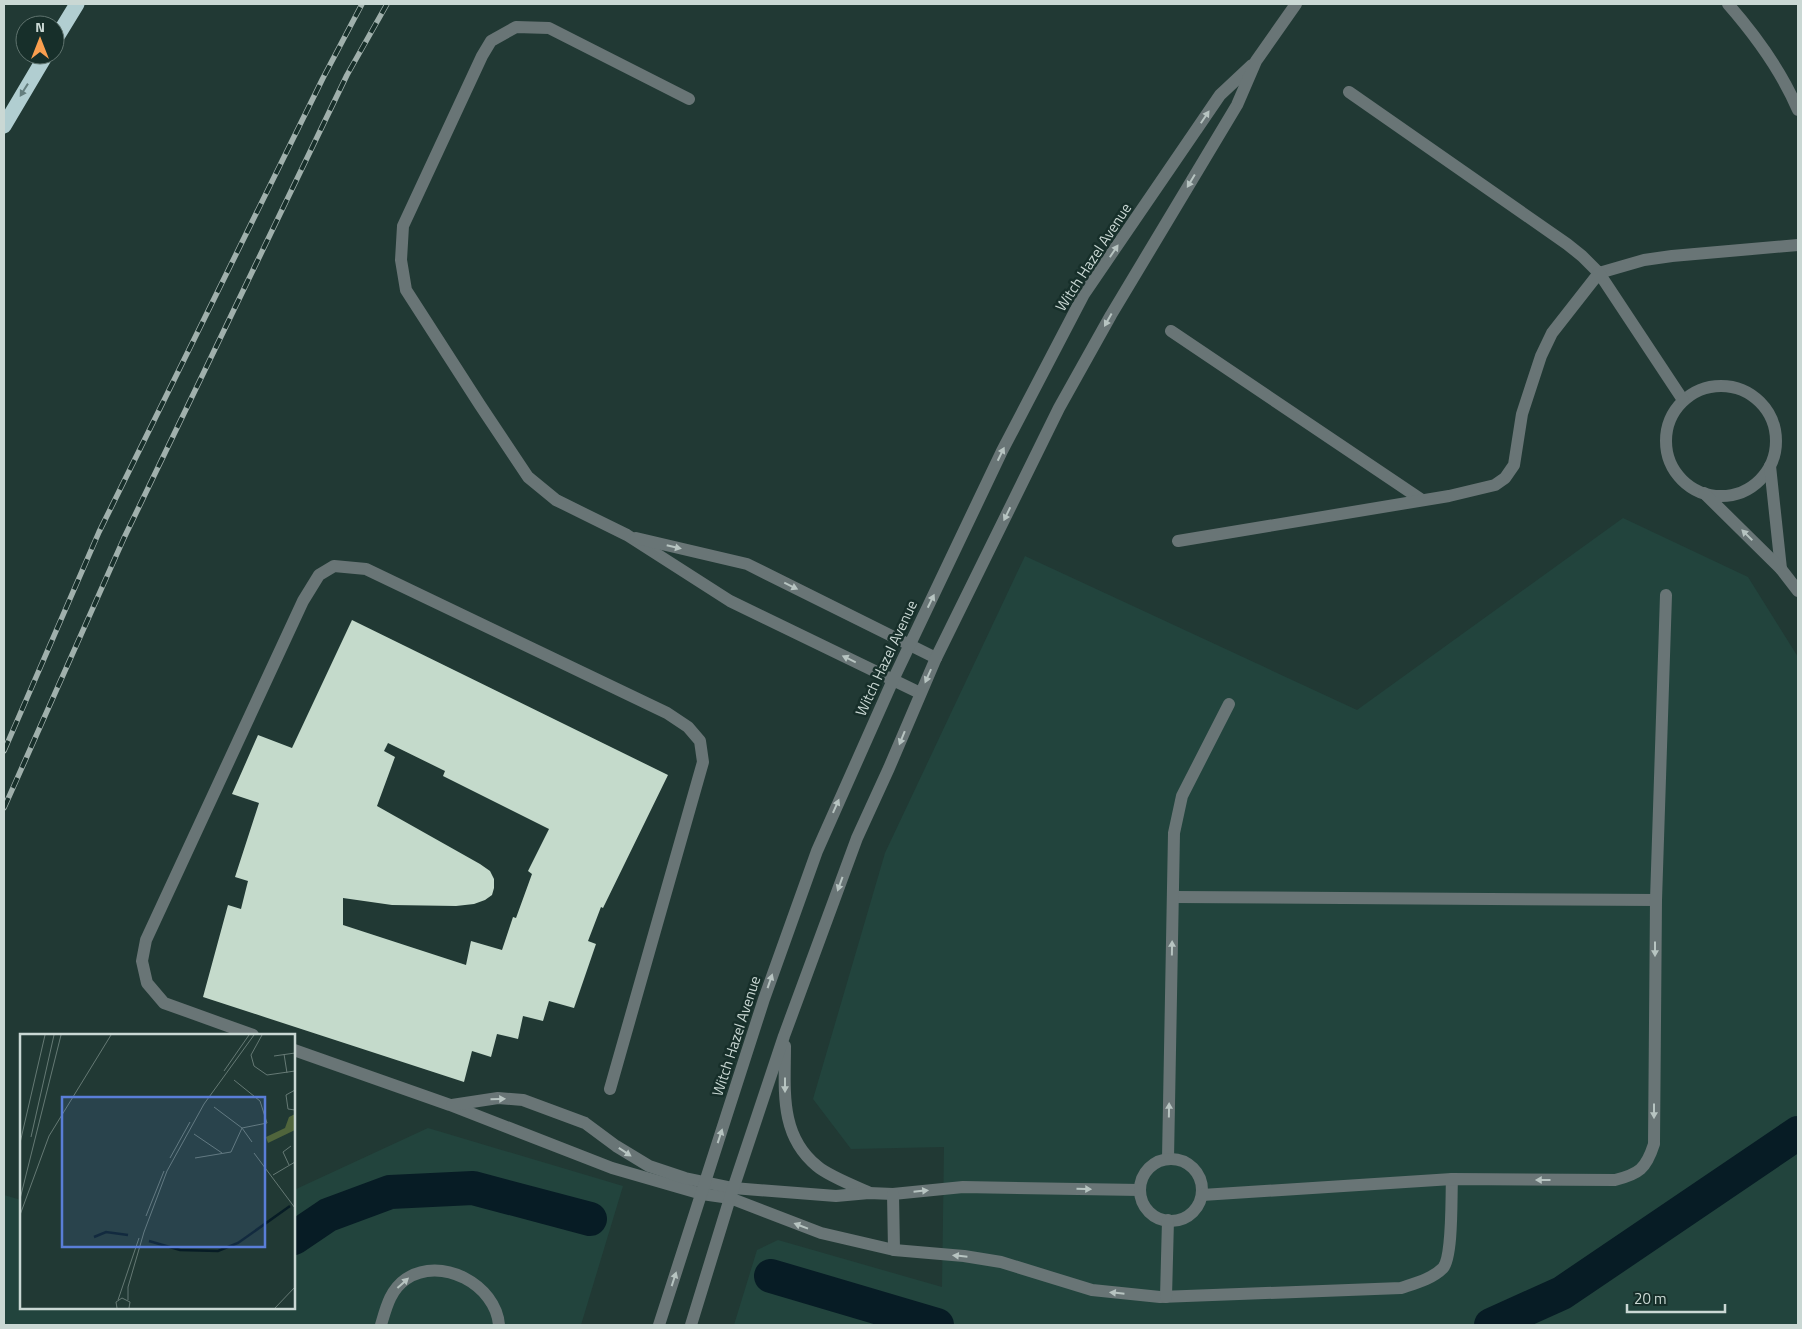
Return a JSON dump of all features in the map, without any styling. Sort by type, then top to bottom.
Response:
[{"type":"highway","points":[[65,24],[77,4]]},
{"type":"highway","points":[[4,126],[40,65]]},
{"type":"street","name":"Witch Hazel Avenue","points":[[659,1325],[768,989],[817,851],[893,680],[1002,451],[1084,294],[1220,95],[1256,61],[1296,4]]},
{"type":"street","points":[[1728,4],[1754,33],[1774,64],[1798,110]]},
{"type":"street","points":[[689,99],[549,28],[516,27],[491,41],[482,56],[404,226],[400,260],[406,290],[528,477],[556,500],[627,535],[730,601],[920,693]]},
{"type":"street","name":"Witch Hazel Avenue","points":[[691,1325],[784,1036],[857,838],[920,693],[1059,408],[1111,315],[1237,105],[1256,61]]},
{"type":"street","points":[[1349,92],[1582,256],[1599,273],[1684,400]]},
{"type":"street","points":[[1178,541],[1422,500],[1495,485],[1505,478],[1514,465],[1522,414],[1540,356],[1552,333],[1599,273],[1644,260],[1672,256],[1798,245]]},
{"type":"street","points":[[1171,331],[1422,500]]},
{"type":"street","points":[[1704,493],[1717,496],[1734,494],[1754,485],[1770,466],[1776,451],[1776,430],[1768,411],[1753,396],[1727,386],[1713,386],[1700,390],[1684,400],[1676,409],[1667,432],[1666,444],[1670,461],[1684,482],[1704,493],[1782,569],[1798,591]]},
{"type":"street","points":[[1770,466],[1782,569]]},
{"type":"street","points":[[627,535],[747,564],[936,658]]},
{"type":"street","points":[[250,1034],[164,1004],[147,983],[142,961],[146,940],[304,601],[319,575],[334,566],[366,569],[667,713],[688,727],[700,741],[704,762],[610,1089]]},
{"type":"street","points":[[1202,1196],[1452,1179],[1615,1180],[1633,1176],[1648,1161],[1654,1144],[1656,900],[1666,595]]},
{"type":"street","points":[[1168,1159],[1174,833],[1182,796],[1229,704]]},
{"type":"street","points":[[1173,897],[1656,900]]},
{"type":"street","points":[[784,1036],[785,1103],[789,1127],[798,1146],[817,1167],[869,1193]]},
{"type":"street","points":[[295,1050],[450,1105],[612,1168],[732,1193],[836,1196],[869,1193],[893,1194],[964,1187],[1140,1190]]},
{"type":"street","points":[[450,1105],[498,1098],[523,1100],[585,1123],[616,1146],[649,1166],[685,1178],[703,1188]]},
{"type":"street","points":[[1168,1159],[1180,1160],[1194,1169],[1198,1173],[1202,1184],[1202,1196],[1198,1206],[1190,1214],[1180,1219],[1168,1220],[1157,1217],[1148,1210],[1142,1200],[1140,1190],[1142,1178],[1148,1168],[1168,1159]]},
{"type":"street","points":[[732,1193],[820,1233],[894,1250],[964,1256],[1000,1262],[1092,1290],[1166,1297],[1401,1288],[1426,1280],[1444,1267],[1449,1249],[1452,1179]]},
{"type":"street","points":[[893,1194],[894,1250]]},
{"type":"street","points":[[1166,1297],[1168,1220]]},
{"type":"street","points":[[381,1325],[389,1297],[405,1279],[426,1271],[449,1272],[473,1283],[489,1297],[499,1317],[499,1325]]},
{"type":"shaded area","points":[[1623,518],[1748,577],[1798,657],[1798,1325],[734,1325],[757,1250],[778,1240],[942,1287],[944,1147],[851,1149],[813,1099],[885,853],[1025,556],[1357,710]]},
{"type":"shaded area","points":[[428,1128],[623,1186],[581,1325],[4,1325],[4,1195],[20,1200],[20,1309],[295,1309],[295,1190]]},
{"type":"building","points":[[352,620],[668,775],[603,908],[601,907],[588,941],[596,944],[574,1008],[549,1001],[543,1021],[523,1016],[518,1039],[497,1034],[491,1057],[472,1051],[464,1082],[203,997],[228,905],[241,909],[248,881],[235,877],[259,803],[232,794],[258,735],[292,748]],"holes":[[[388,743],[445,771],[443,776],[549,829],[528,871],[532,874],[516,918],[513,917],[502,950],[471,941],[466,965],[343,925],[343,898],[392,905],[456,906],[474,904],[492,895],[494,879],[490,871],[377,806],[395,757],[384,751]]]},
{"type":"waterway","points":[[1491,1325],[1562,1293],[1798,1133]]},
{"type":"waterway","points":[[295,1237],[328,1215],[390,1192],[473,1188],[590,1219]]},
{"type":"waterway","points":[[771,1276],[937,1325]]},
{"type":"railway","points":[[4,751],[99,532],[323,78],[362,4]]},
{"type":"railway","points":[[4,808],[124,538],[347,75],[387,4]]}]
